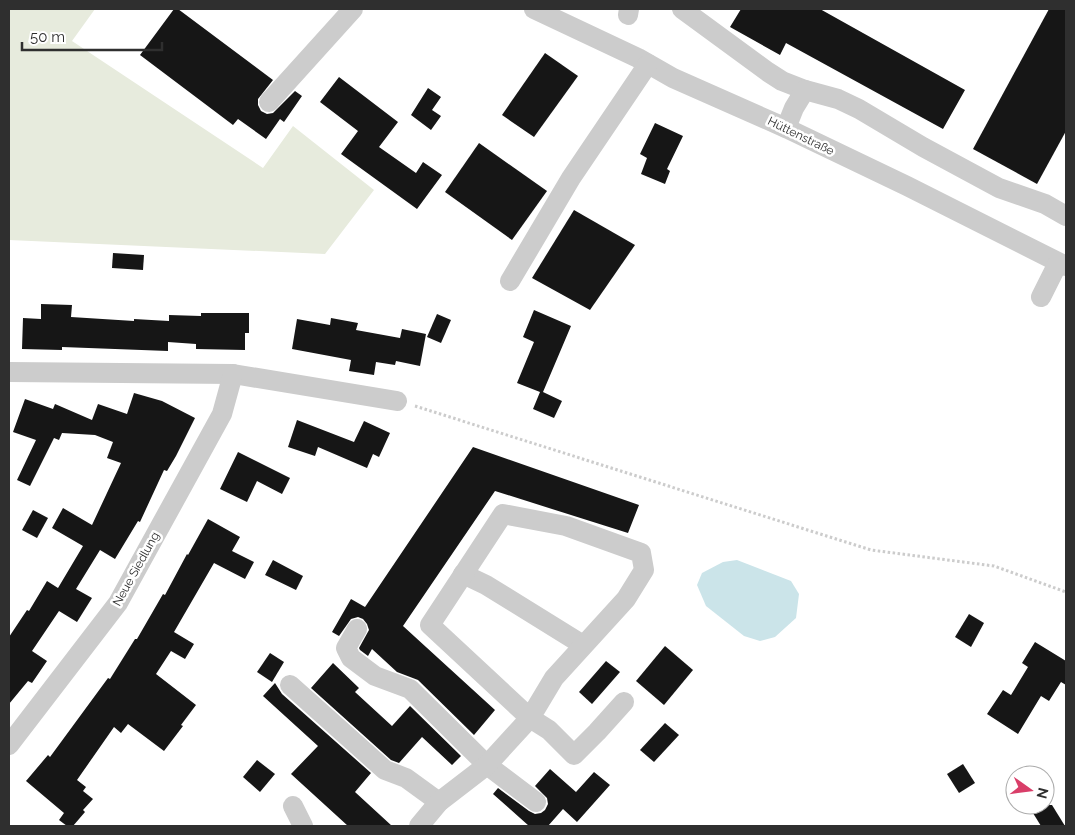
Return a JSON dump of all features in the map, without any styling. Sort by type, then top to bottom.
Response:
[{"type":"street","points":[[269,102],[354,9]]},
{"type":"street","name":"Hüttenstraße","points":[[534,9],[673,78],[786,128],[1062,264]]},
{"type":"street","points":[[682,9],[782,81],[852,106],[1000,188],[1044,204],[1066,216]]},
{"type":"street","points":[[510,280],[571,178],[648,64]]},
{"type":"street","points":[[786,128],[794,108],[805,90]]},
{"type":"street","points":[[1041,297],[1062,264]]},
{"type":"street","points":[[9,372],[233,374],[398,401]]},
{"type":"street","name":"Neue Siedlung","points":[[9,745],[118,603],[222,414],[233,374]]},
{"type":"street","points":[[419,826],[439,802],[487,765],[530,718],[554,678],[626,599],[644,570],[641,553],[566,526],[503,514],[430,625],[530,718],[549,730],[574,755],[598,732],[624,702]]},
{"type":"street","points":[[463,574],[486,585],[583,645]]},
{"type":"street","points":[[357,629],[346,648],[351,658],[375,676],[410,689],[487,765],[536,802]]},
{"type":"street","points":[[290,685],[385,770],[406,778],[439,802]]},
{"type":"street","points":[[293,806],[302,826]]},
{"type":"path","points":[[398,401],[871,550],[994,566],[1066,592]]},
{"type":"shaded area","points":[[9,9],[95,9],[72,41],[263,168],[293,126],[374,190],[325,254],[9,240]]},
{"type":"water","points":[[737,560],[791,581],[799,594],[796,618],[775,637],[760,641],[744,636],[706,606],[697,585],[702,573],[723,562]]},
{"type":"building","points":[[174,9],[178,9],[273,80],[258,99],[261,111],[267,114],[273,113],[295,91],[302,96],[284,122],[280,119],[266,139],[238,119],[233,125],[140,55]]},
{"type":"building","points":[[741,9],[820,9],[965,90],[943,129],[786,43],[780,55],[730,27]]},
{"type":"building","points":[[1049,9],[1066,9],[1066,131],[1037,184],[973,149]]},
{"type":"building","points":[[545,53],[578,76],[534,137],[502,115]]},
{"type":"building","points":[[339,77],[398,122],[379,147],[416,173],[423,162],[442,175],[417,209],[341,154],[358,131],[320,102]]},
{"type":"building","points":[[428,88],[441,97],[432,110],[441,116],[431,130],[411,115]]},
{"type":"building","points":[[655,123],[683,136],[667,169],[670,171],[665,184],[641,174],[647,158],[640,154]]},
{"type":"building","points":[[479,143],[547,191],[512,240],[445,192]]},
{"type":"building","points":[[574,210],[635,245],[590,310],[532,278]]},
{"type":"building","points":[[113,253],[144,255],[143,270],[112,268]]},
{"type":"building","points":[[41,304],[72,305],[71,317],[134,321],[134,319],[169,321],[169,315],[201,316],[201,313],[249,313],[249,333],[245,333],[245,350],[196,349],[196,344],[168,342],[168,351],[62,347],[62,350],[22,349],[23,318],[41,319]]},
{"type":"building","points":[[534,310],[571,326],[543,392],[562,401],[554,418],[533,409],[540,392],[517,383],[534,342],[523,337]]},
{"type":"building","points":[[437,314],[451,320],[441,343],[427,337]]},
{"type":"building","points":[[331,318],[358,323],[356,330],[400,338],[402,329],[426,334],[420,366],[396,361],[395,365],[376,362],[374,375],[349,371],[351,360],[292,349],[297,319],[330,325]]},
{"type":"building","points":[[134,393],[162,401],[195,418],[176,456],[167,471],[164,470],[140,522],[138,521],[115,559],[100,550],[76,589],[92,598],[77,622],[59,611],[32,651],[47,661],[32,683],[28,681],[9,704],[9,637],[27,610],[29,611],[47,581],[58,588],[83,546],[52,528],[63,508],[92,525],[121,463],[107,458],[113,442],[95,435],[62,433],[59,440],[54,438],[30,486],[17,480],[36,440],[13,432],[25,399],[53,409],[55,404],[92,420],[98,404],[127,414]]},
{"type":"building","points":[[297,420],[354,442],[364,421],[390,433],[379,457],[373,454],[367,468],[318,447],[315,456],[288,447]]},
{"type":"building","points":[[473,447],[639,505],[628,533],[495,491],[403,626],[495,710],[474,735],[418,680],[397,672],[372,649],[368,656],[360,650],[359,648],[369,630],[363,619],[358,617],[351,619],[339,636],[332,632],[351,599],[365,607]]},
{"type":"building","points":[[238,452],[290,478],[282,494],[257,481],[247,502],[220,489]]},
{"type":"building","points":[[33,510],[48,518],[37,538],[22,530]]},
{"type":"building","points":[[208,519],[240,537],[232,551],[254,562],[245,579],[214,563],[174,632],[194,644],[185,659],[171,651],[156,674],[196,705],[164,751],[128,724],[121,733],[114,727],[77,780],[86,787],[83,791],[93,799],[73,826],[67,826],[59,820],[64,813],[26,781],[48,755],[50,757],[108,678],[110,679],[135,639],[137,639],[163,594],[165,595]]},
{"type":"building","points":[[273,560],[303,576],[296,590],[265,575]]},
{"type":"building","points":[[969,614],[984,623],[971,647],[955,637]]},
{"type":"building","points":[[1035,642],[1066,661],[1066,685],[1061,682],[1049,701],[1041,696],[1018,734],[987,714],[1003,690],[1011,695],[1028,667],[1022,663]]},
{"type":"building","points":[[665,646],[693,670],[664,705],[636,681]]},
{"type":"building","points":[[270,653],[284,662],[272,682],[257,672]]},
{"type":"building","points":[[606,661],[620,672],[592,704],[579,692]]},
{"type":"building","points":[[333,663],[359,688],[355,692],[392,726],[410,706],[461,756],[452,765],[422,737],[399,763],[391,760],[311,688]]},
{"type":"building","points":[[275,683],[282,694],[371,773],[355,792],[392,826],[348,826],[291,774],[318,746],[263,696]]},
{"type":"building","points":[[665,723],[679,735],[654,762],[640,750]]},
{"type":"building","points":[[257,760],[275,774],[260,792],[243,777]]},
{"type":"building","points":[[963,764],[975,783],[959,793],[947,774]]},
{"type":"building","points":[[550,769],[576,792],[594,772],[610,785],[577,822],[563,809],[548,826],[529,826],[493,794],[498,788],[529,811],[535,814],[541,813],[548,804],[547,798],[535,786]]},
{"type":"building","points":[[1055,810],[1065,826],[1041,826],[1034,815],[1055,815]]}]
